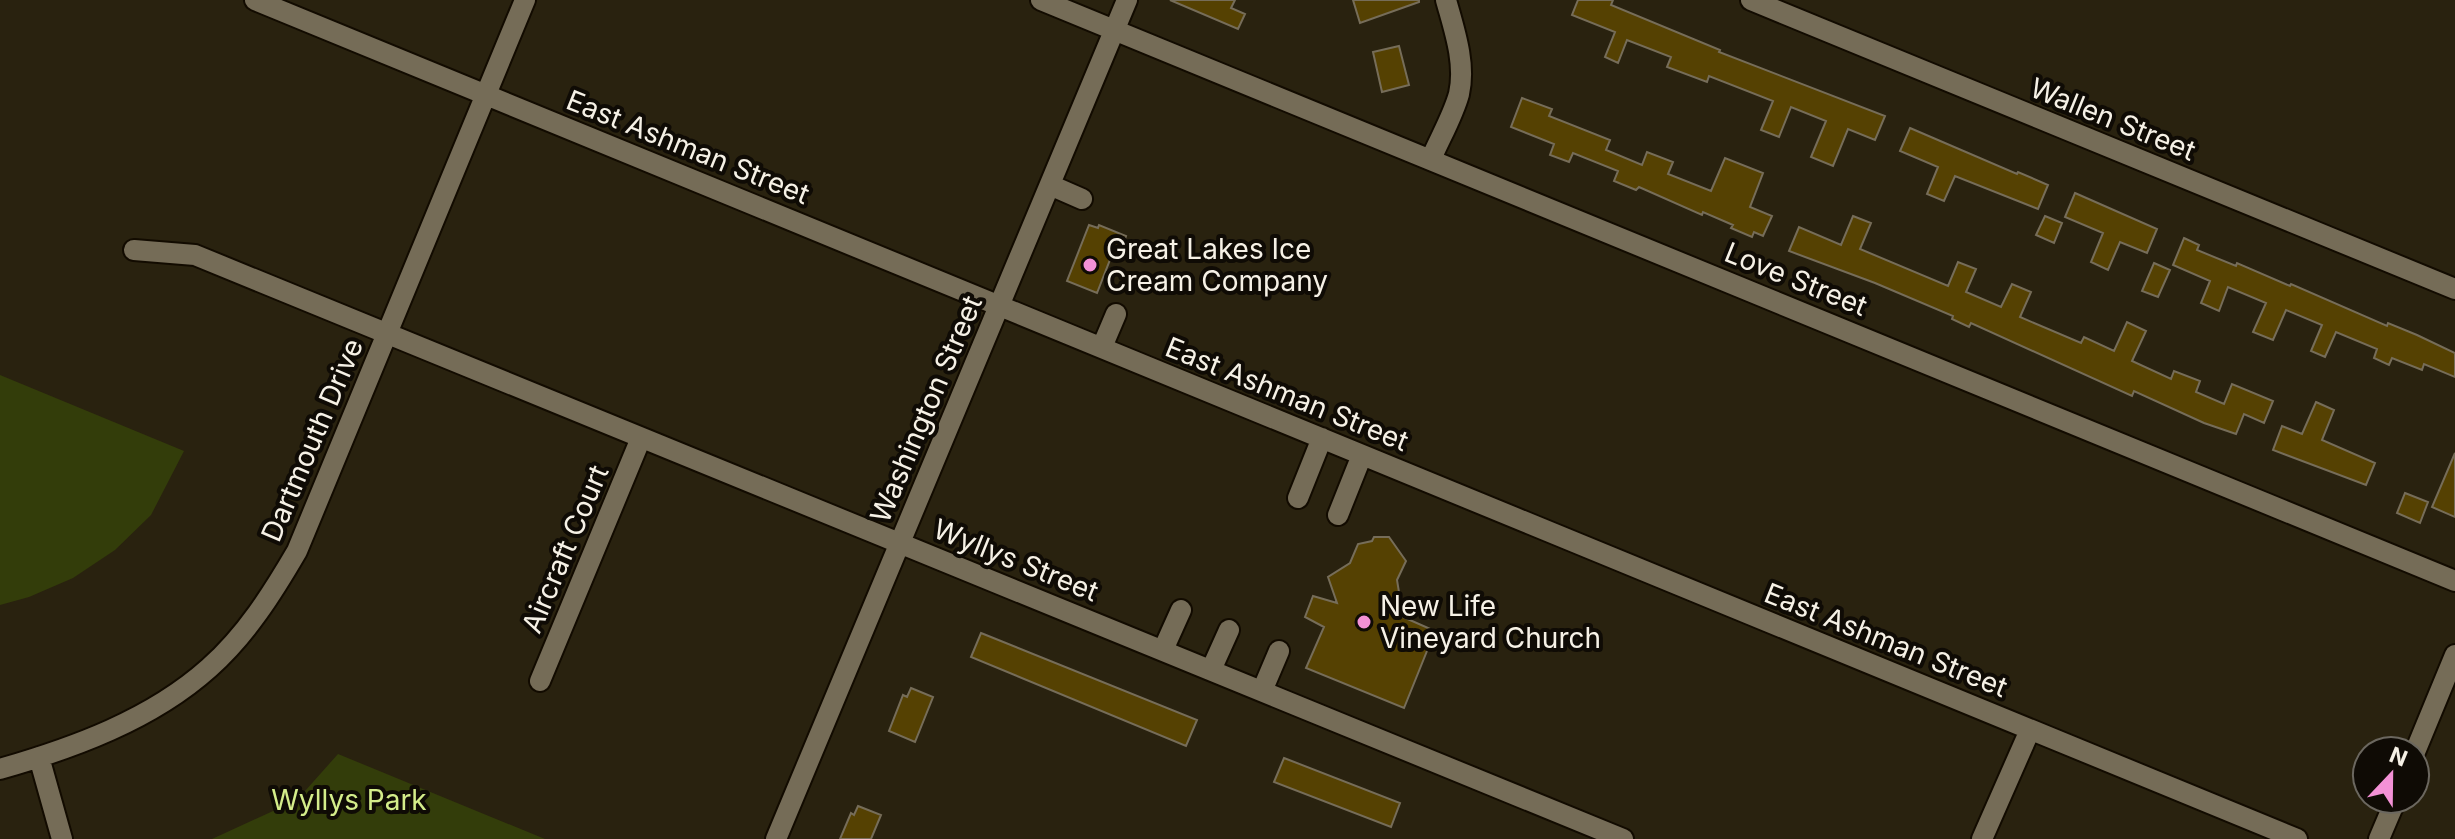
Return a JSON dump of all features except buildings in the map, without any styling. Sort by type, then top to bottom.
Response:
[{"type":"street","name":"East Ashman Street","points":[[255,0],[2297,839]]},
{"type":"street","name":"Dartmouth Drive","points":[[0,769],[113,730],[168,698],[208,669],[241,635],[270,597],[297,551],[525,0]]},
{"type":"street","name":"Love Street","points":[[1041,0],[2455,581]]},
{"type":"street","name":"Washington Street","points":[[776,839],[1127,0]]},
{"type":"street","points":[[1431,159],[1458,95],[1461,73],[1446,0]]},
{"type":"street","name":"Wallen Street","points":[[1751,0],[2455,289]]},
{"type":"street","points":[[1050,185],[1082,199]]},
{"type":"street","name":"Wyllys Street","points":[[134,250],[195,255],[1623,839]]},
{"type":"street","points":[[1102,347],[1116,314]]},
{"type":"street","name":"Aircraft Court","points":[[540,681],[641,438]]},
{"type":"street","points":[[1298,498],[1322,438]]},
{"type":"street","points":[[1338,515],[1362,455]]},
{"type":"street","points":[[1163,650],[1181,610]]},
{"type":"street","points":[[1211,670],[1229,630]]},
{"type":"street","points":[[1262,691],[1279,651]]},
{"type":"street","points":[[2422,735],[2455,655]]},
{"type":"street","points":[[1982,839],[2030,730]]},
{"type":"street","points":[[39,757],[62,839]]},
{"type":"street","points":[[2379,839],[2389,815]]},
{"type":"green space","points":[[0,375],[184,451],[151,515],[115,550],[73,578],[29,597],[0,605]]},
{"type":"green space","name":"Wyllys Park","points":[[338,754],[545,839],[212,839],[297,800]]},
{"type":"place","name":"Great Lakes Ice Cream Company","points":[[1090,265]]},
{"type":"place","name":"New Life Vineyard Church","points":[[1364,622]]}]
